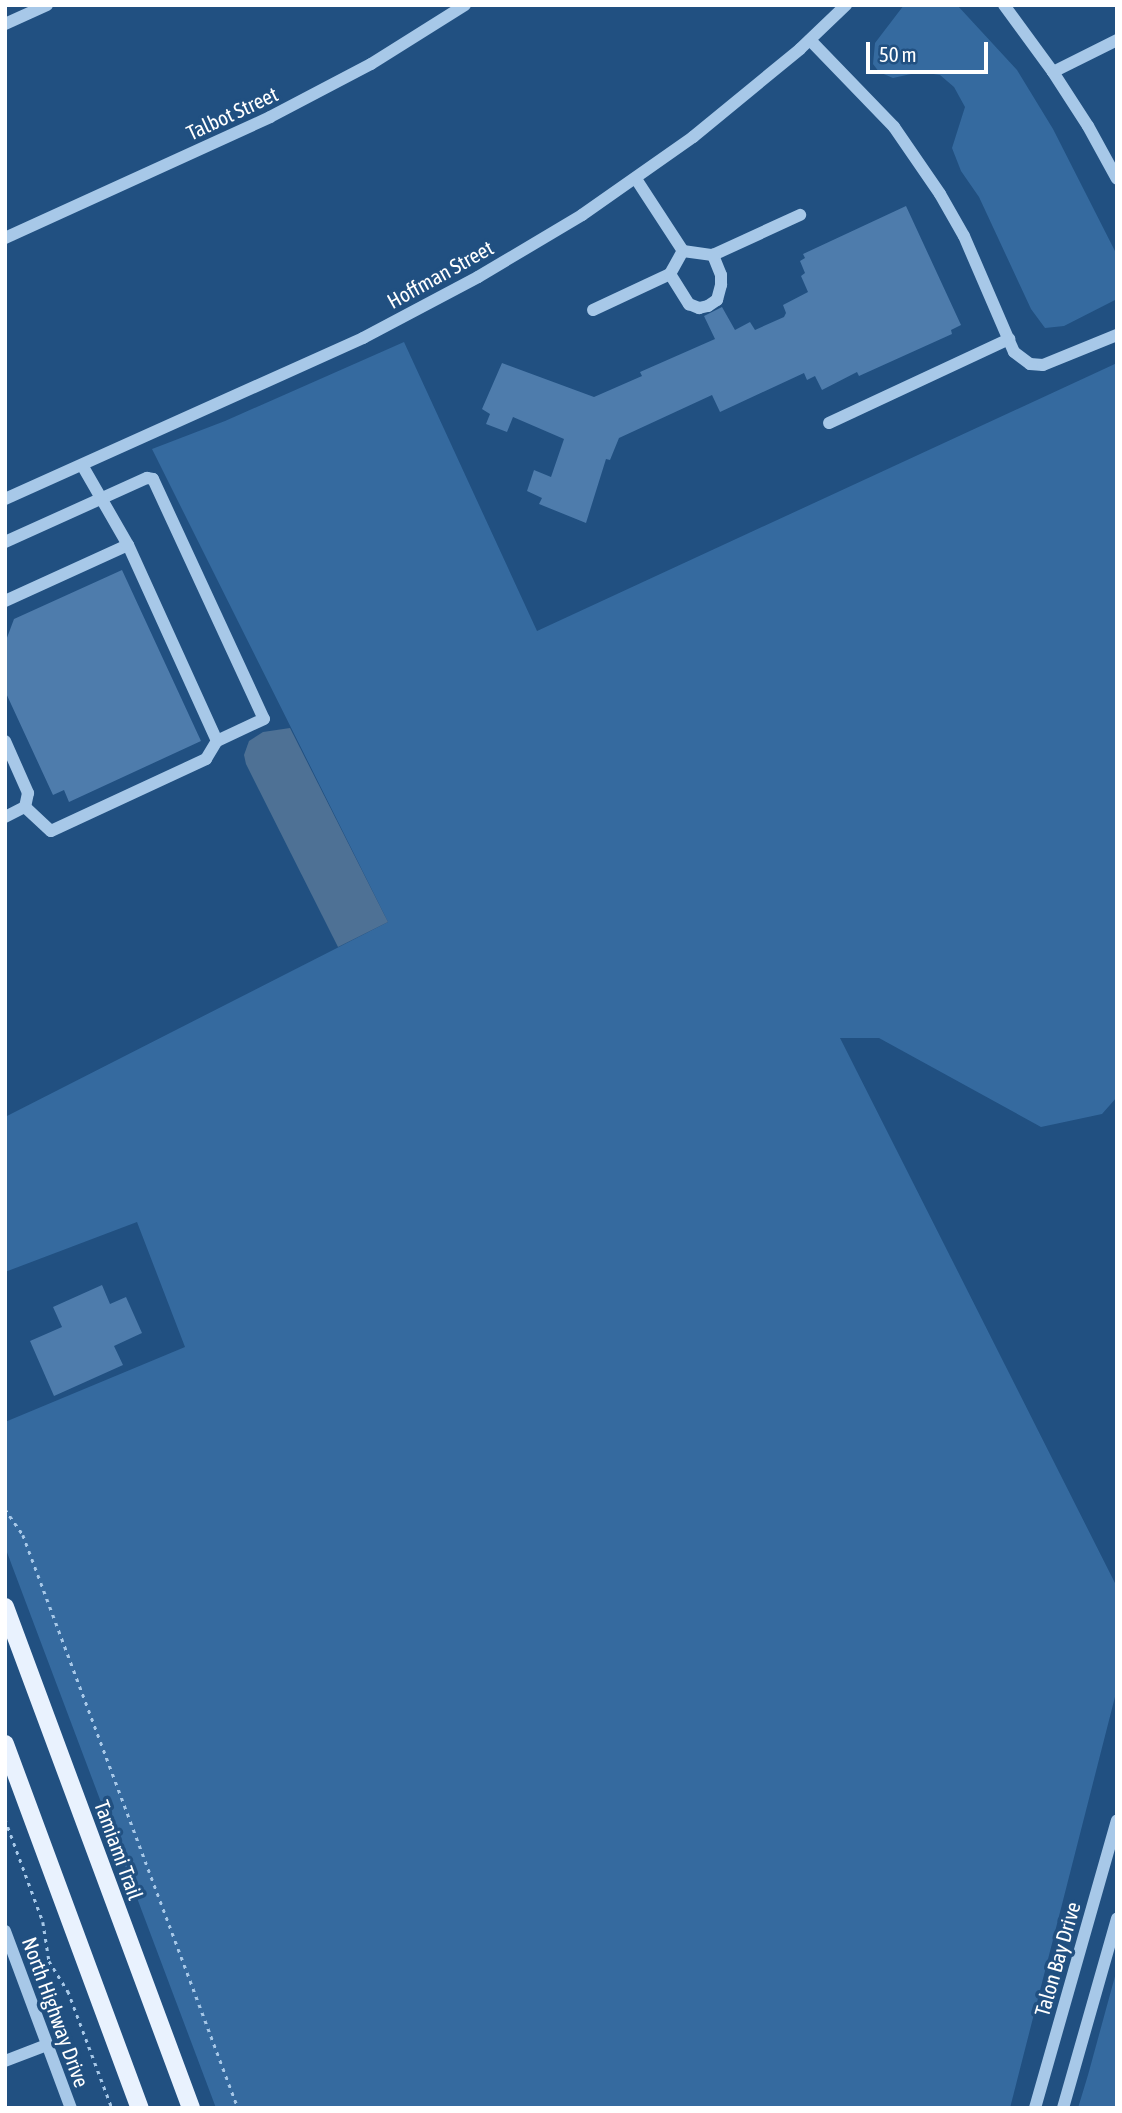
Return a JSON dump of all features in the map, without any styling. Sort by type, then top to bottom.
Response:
[{"type":"main road","name":"Tamiami Trail","points":[[5,1607],[191,2108]]},
{"type":"main road","points":[[5,1744],[140,2108]]},
{"type":"street","points":[[5,24],[47,5]]},
{"type":"street","name":"Talbot Street","points":[[5,238],[270,117],[370,64],[465,5]]},
{"type":"street","name":"Hoffman Street","points":[[5,499],[374,332],[478,277],[636,179],[736,104],[846,5]]},
{"type":"street","points":[[1003,5],[1054,72],[1117,179]]},
{"type":"street","points":[[810,40],[894,127],[940,194],[964,236],[1014,352],[1030,364],[1043,365],[1117,335]]},
{"type":"street","points":[[1054,72],[1117,40]]},
{"type":"street","points":[[636,179],[683,251],[713,255],[800,215]]},
{"type":"street","points":[[593,310],[670,274],[683,251]]},
{"type":"street","points":[[670,274],[689,304],[699,308],[708,306],[717,300],[721,285],[721,275],[713,255]]},
{"type":"street","points":[[829,423],[1009,340]]},
{"type":"street","points":[[82,465],[128,545],[217,741]]},
{"type":"street","points":[[5,542],[147,478],[157,483],[264,719],[217,741],[206,759],[51,831],[25,807]]},
{"type":"street","points":[[5,601],[128,545]]},
{"type":"street","points":[[5,741],[28,793],[25,807]]},
{"type":"street","points":[[5,817],[25,807]]},
{"type":"street","name":"Talon Bay Drive","points":[[1035,2108],[1117,1820]]},
{"type":"street","points":[[1063,2108],[1117,1919]]},
{"type":"street","name":"North Highway Drive","points":[[5,1931],[71,2108]]},
{"type":"street","points":[[5,2061],[47,2045]]},
{"type":"path","points":[[5,1509],[23,1535],[238,2108]]},
{"type":"path","points":[[5,1819],[43,1922],[49,1961],[68,1991],[112,2108]]},
{"type":"shaded area","points":[[904,5],[957,5],[1017,70],[1053,129],[1117,255],[1117,299],[1064,326],[1045,328],[1031,309],[979,197],[961,171],[952,148],[965,107],[954,87],[940,75],[920,72],[893,78],[879,72],[873,64],[875,43]]},
{"type":"shaded area","points":[[404,342],[537,631],[1117,363],[1117,1097],[1102,1114],[1041,1127],[879,1038],[840,1038],[1117,1587],[1117,1689],[1010,2108],[216,2108],[5,1547],[5,1422],[185,1347],[137,1222],[5,1272],[5,1117],[388,922],[152,449],[225,421]]},
{"type":"shaded area","points":[[290,728],[388,922],[338,947],[246,764],[244,755],[249,741],[263,732]]},
{"type":"shaded area","points":[[1117,1969],[1117,2108],[1078,2108],[1088,2075]]},
{"type":"building","points":[[906,206],[961,325],[951,330],[952,334],[859,376],[857,372],[822,390],[815,376],[807,380],[804,373],[720,412],[712,395],[619,438],[610,460],[606,459],[586,523],[539,504],[542,498],[527,491],[534,470],[551,477],[564,439],[513,417],[507,432],[486,424],[490,414],[482,409],[502,363],[594,397],[642,376],[640,372],[715,339],[704,316],[722,307],[735,330],[750,322],[755,330],[784,317],[786,313],[783,305],[808,292],[801,276],[805,273],[800,261],[805,258],[803,254]]},
{"type":"building","points":[[122,570],[201,741],[69,802],[64,790],[53,795],[5,691],[5,643],[14,619]]},
{"type":"building","points":[[102,1285],[110,1304],[126,1297],[142,1333],[114,1346],[123,1365],[54,1396],[30,1341],[62,1327],[53,1307]]}]
